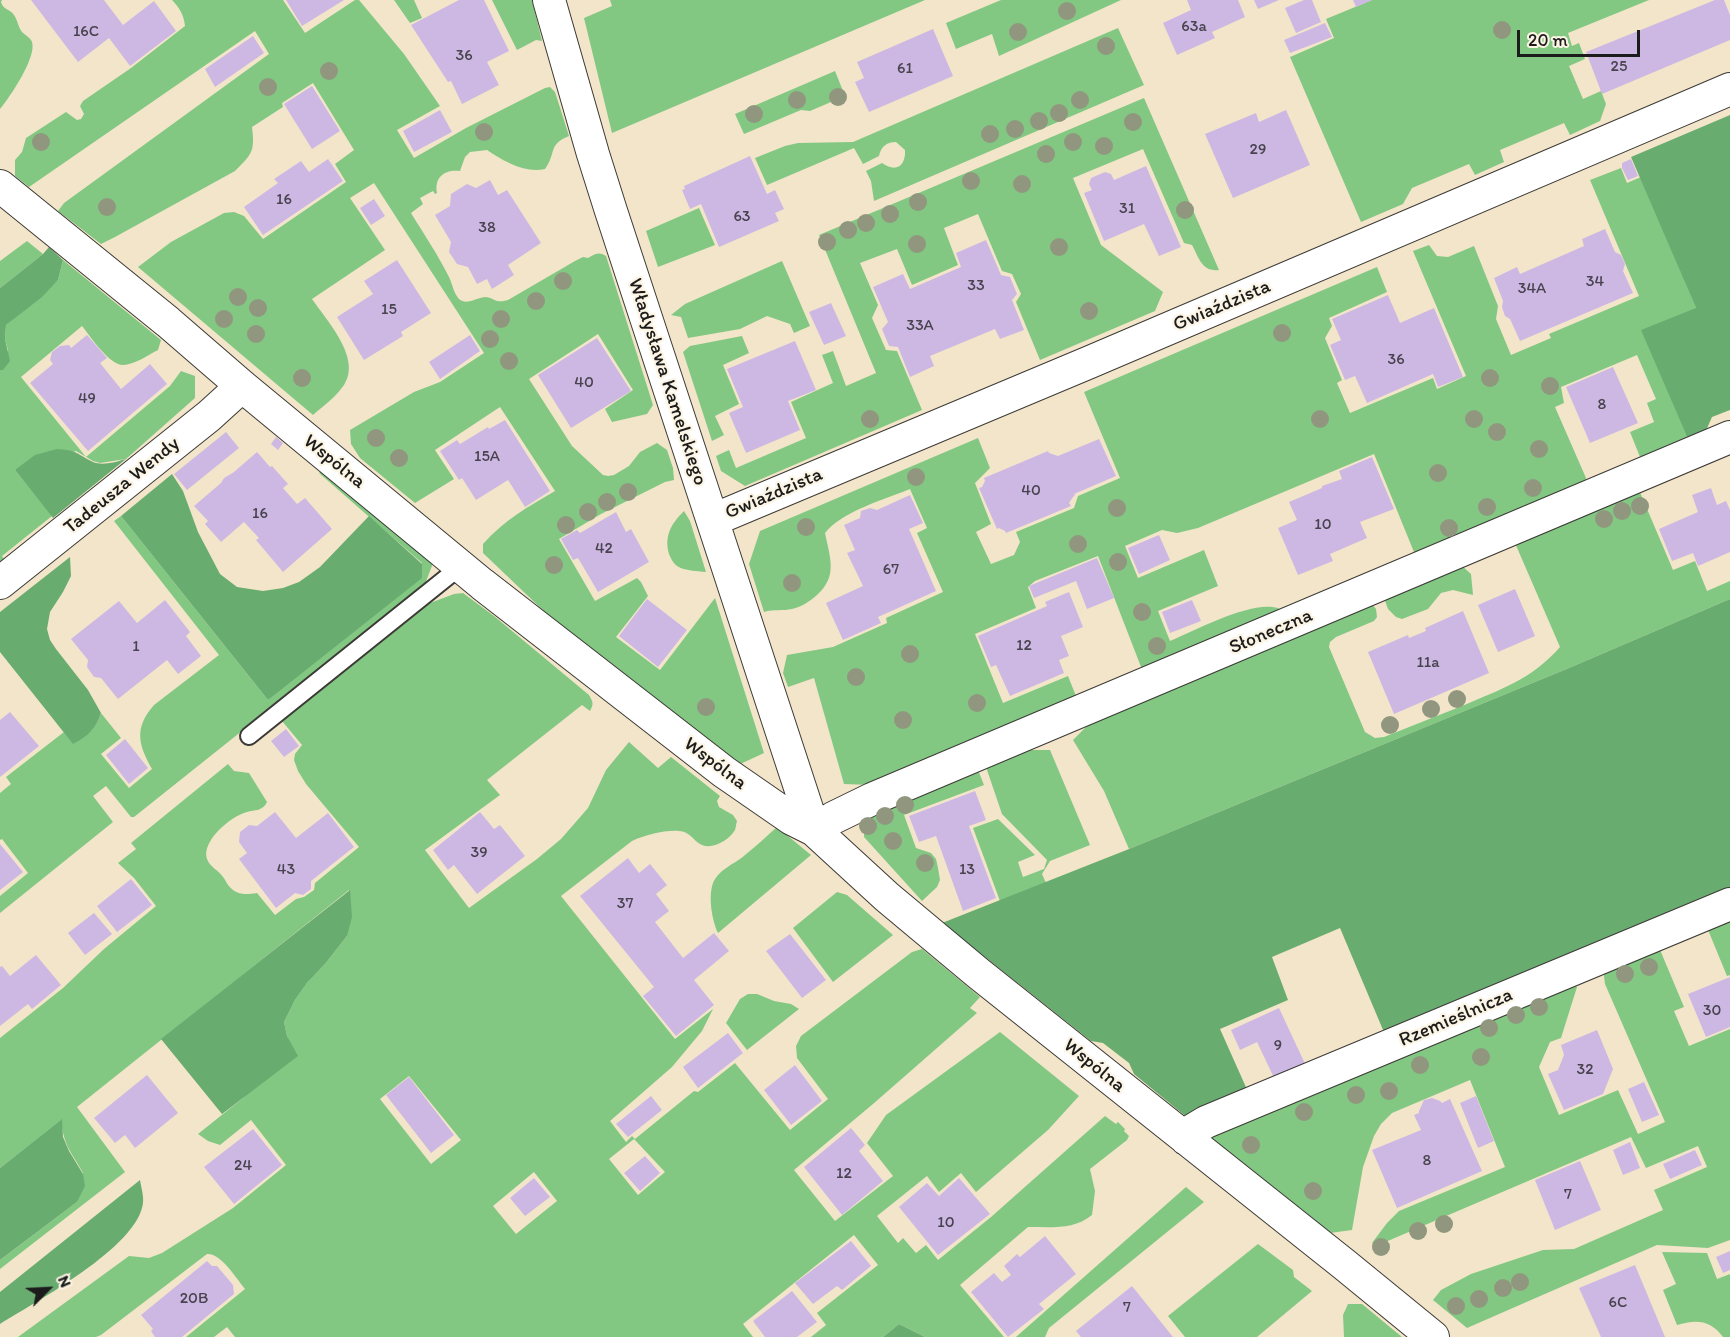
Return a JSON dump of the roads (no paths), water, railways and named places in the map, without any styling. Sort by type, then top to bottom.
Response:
[{"type":"street","name":"Władysława Kamelskiego","points":[[549,0],[607,199],[814,830]]},
{"type":"street","name":"Gwiaździsta","points":[[713,520],[1730,89]]},
{"type":"street","name":"Wspólna","points":[[0,186],[562,647],[724,771],[792,819],[814,830],[887,897],[978,973],[1345,1264],[1432,1337]]},
{"type":"street","name":"Tadeusza Wendy","points":[[0,583],[209,416],[242,386]]},
{"type":"street","name":"Słoneczna","points":[[814,830],[872,799],[1730,437]]},
{"type":"street","name":"Rzemieślnicza","points":[[1186,1139],[1195,1128],[1206,1122],[1730,904]]},
{"type":"lane","points":[[249,736],[461,566]]}]
